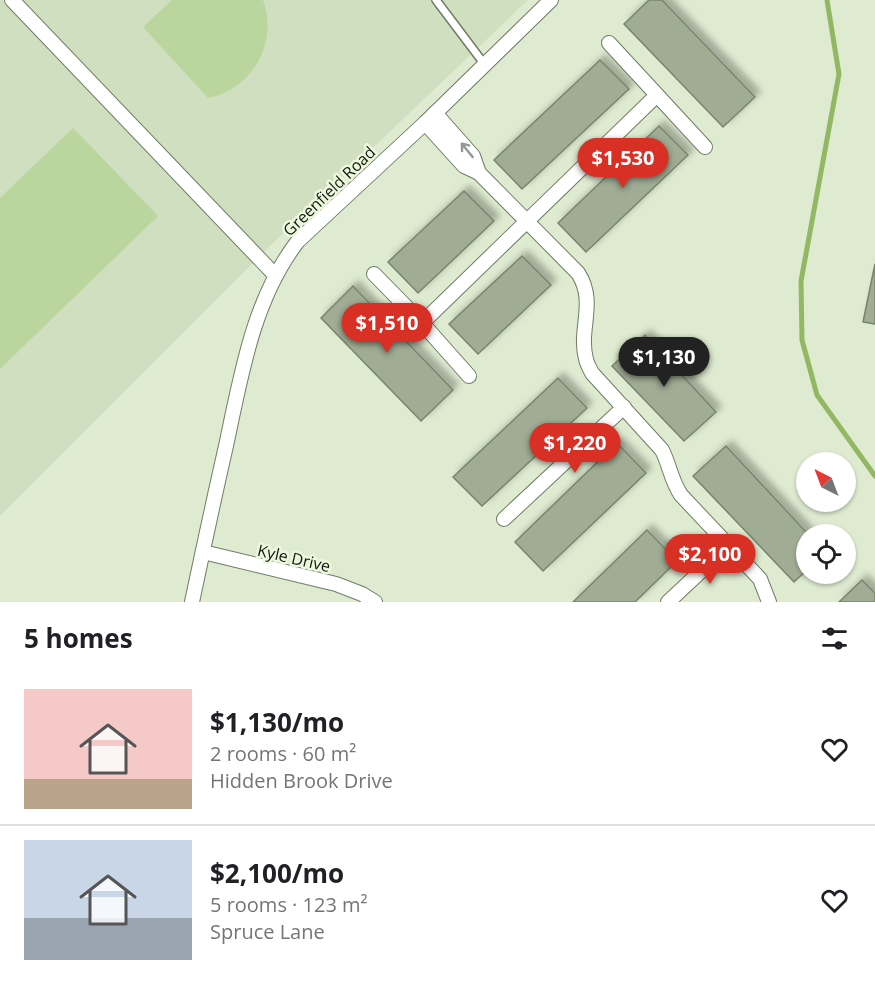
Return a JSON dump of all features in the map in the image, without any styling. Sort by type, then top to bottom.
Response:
[{"type":"street","points":[[12,0],[275,275]]},
{"type":"street","name":"Greenfield Road","points":[[192,602],[247,352],[257,318],[285,257],[298,241],[425,123],[551,0]]},
{"type":"street","points":[[609,43],[705,147]]},
{"type":"street","points":[[422,323],[657,95]]},
{"type":"street","points":[[435,113],[473,156],[479,172],[578,273],[585,284],[588,303],[586,359],[592,373],[662,450],[669,464],[672,482],[681,495],[760,579],[769,602]]},
{"type":"street","points":[[425,123],[464,166],[479,172]]},
{"type":"street","points":[[374,274],[469,376]]},
{"type":"street","points":[[504,519],[624,407]]},
{"type":"street","points":[[668,602],[729,545]]},
{"type":"street","name":"Kyle Drive","points":[[203,552],[336,584],[362,594],[375,602]]},
{"type":"lane","points":[[436,0],[485,64]]},
{"type":"shaded area","points":[[0,0],[528,0],[274,242],[0,516]]},
{"type":"green space","points":[[172,0],[263,0],[267,16],[267,32],[264,48],[249,75],[223,93],[208,98],[143,27]]},
{"type":"green space","points":[[73,128],[158,216],[0,369],[0,198]]},
{"type":"building","points":[[649,0],[662,0],[755,97],[723,127],[624,24]]},
{"type":"building","points":[[600,60],[629,89],[522,189],[494,160]]},
{"type":"building","points":[[659,126],[688,155],[586,252],[558,223]]},
{"type":"building","points":[[464,191],[494,221],[418,293],[388,262]]},
{"type":"building","points":[[522,256],[551,285],[478,354],[449,324]]},
{"type":"building","points":[[875,264],[875,324],[863,322]]},
{"type":"building","points":[[353,286],[453,390],[421,421],[321,318]]},
{"type":"building","points":[[645,335],[716,412],[684,441],[612,366]]},
{"type":"building","points":[[558,378],[587,408],[482,506],[453,477]]},
{"type":"building","points":[[617,443],[646,473],[543,571],[515,542]]},
{"type":"building","points":[[726,446],[799,524],[796,524],[796,580],[794,582],[693,476]]},
{"type":"building","points":[[647,530],[677,561],[635,602],[573,602]]},
{"type":"building","points":[[862,580],[875,593],[875,602],[839,602]]},
{"type":"waterway","points":[[827,0],[839,74],[801,281],[802,340],[817,395],[875,476]]}]
